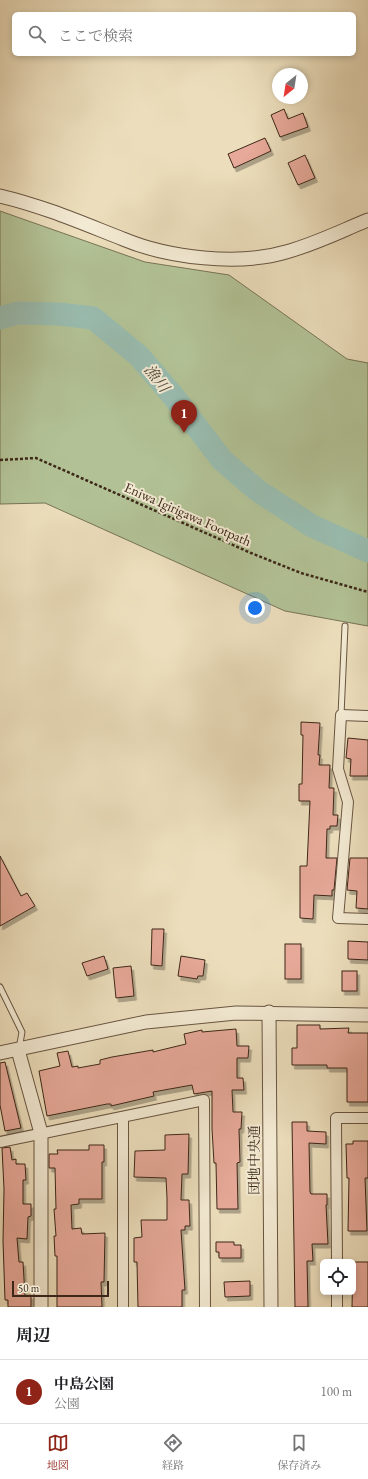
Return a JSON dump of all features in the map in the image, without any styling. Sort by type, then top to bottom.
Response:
[{"type":"street","points":[[0,196],[31,203],[91,225],[124,240],[156,249],[195,257],[237,260],[286,253],[368,220]]},
{"type":"street","points":[[368,716],[341,716],[338,769],[348,802],[338,918],[368,919]]},
{"type":"street","points":[[0,1053],[146,1022],[236,1012],[368,1015]]},
{"type":"street","name":"団地中央通","points":[[269,1012],[271,1307]]},
{"type":"street","points":[[18,1050],[42,1133],[41,1307]]},
{"type":"street","points":[[0,1142],[204,1100],[205,1307]]},
{"type":"street","points":[[123,1117],[124,1307]]},
{"type":"street","points":[[337,1259],[336,1118],[368,1118]]},
{"type":"street","points":[[337,1295],[337,1307]]},
{"type":"lane","points":[[341,716],[345,626]]},
{"type":"lane","points":[[0,987],[22,1032],[18,1050]]},
{"type":"path","name":"Eniwa Igirigawa Footpath","points":[[0,460],[36,458],[251,553],[301,573],[368,592]]},
{"type":"green space","points":[[0,211],[145,262],[229,275],[347,359],[368,363],[368,626],[285,611],[45,503],[0,504]]},
{"type":"building","points":[[284,109],[288,119],[303,113],[308,127],[280,137],[271,115]]},
{"type":"building","points":[[265,138],[271,151],[234,168],[228,154]]},
{"type":"building","points":[[305,155],[315,178],[298,185],[288,163]]},
{"type":"building","points":[[301,722],[320,723],[318,755],[320,755],[319,765],[330,765],[329,788],[334,788],[333,815],[338,815],[337,826],[330,826],[330,829],[327,829],[326,858],[337,858],[334,890],[332,890],[332,896],[314,895],[313,919],[300,918],[300,866],[307,866],[310,801],[299,801],[299,784],[302,784],[303,735],[301,735]]},
{"type":"building","points":[[348,738],[368,740],[368,776],[350,776],[351,759],[346,758]]},
{"type":"building","points":[[0,856],[21,896],[27,893],[35,906],[0,926]]},
{"type":"building","points":[[350,858],[368,858],[368,909],[356,908],[357,891],[347,890]]},
{"type":"building","points":[[152,929],[164,929],[162,966],[151,965]]},
{"type":"building","points":[[348,941],[368,942],[368,960],[348,959]]},
{"type":"building","points":[[285,944],[301,944],[301,979],[285,979]]},
{"type":"building","points":[[104,956],[108,969],[87,976],[82,963]]},
{"type":"building","points":[[181,956],[205,960],[203,976],[198,976],[197,979],[178,976]]},
{"type":"building","points":[[131,966],[134,996],[116,998],[113,968]]},
{"type":"building","points":[[342,971],[357,971],[357,991],[342,991]]},
{"type":"building","points":[[297,1025],[320,1025],[320,1029],[349,1028],[348,1033],[368,1033],[368,1102],[347,1102],[347,1068],[327,1068],[327,1065],[292,1065],[292,1048],[297,1048]]},
{"type":"building","points":[[236,1029],[237,1046],[249,1046],[248,1058],[237,1058],[237,1078],[243,1078],[244,1090],[232,1090],[233,1112],[242,1112],[241,1129],[239,1129],[240,1162],[237,1163],[238,1209],[217,1209],[216,1163],[214,1163],[212,1129],[212,1091],[194,1094],[192,1085],[153,1092],[154,1096],[111,1106],[111,1104],[107,1104],[47,1116],[39,1071],[60,1066],[57,1053],[68,1051],[72,1067],[78,1066],[78,1068],[100,1064],[100,1060],[112,1057],[153,1050],[153,1052],[186,1044],[184,1034],[202,1030],[202,1032]]},
{"type":"building","points":[[5,1062],[21,1128],[5,1131],[0,1105],[0,1063]]},
{"type":"building","points":[[292,1122],[307,1122],[307,1131],[326,1132],[326,1144],[309,1143],[310,1192],[311,1194],[327,1194],[326,1205],[328,1244],[312,1244],[313,1261],[307,1261],[308,1307],[295,1307]]},
{"type":"building","points":[[189,1134],[188,1174],[182,1174],[181,1200],[189,1200],[190,1226],[185,1226],[185,1230],[181,1230],[185,1290],[182,1290],[182,1307],[138,1307],[137,1262],[134,1262],[134,1238],[142,1237],[141,1220],[167,1220],[167,1198],[166,1178],[134,1177],[135,1151],[165,1150],[165,1135]]},
{"type":"building","points":[[353,1141],[368,1141],[368,1178],[365,1178],[367,1231],[348,1231],[349,1178],[347,1178],[346,1144],[353,1144]]},
{"type":"building","points":[[89,1145],[104,1145],[104,1162],[102,1162],[102,1199],[79,1199],[79,1204],[71,1205],[72,1229],[81,1228],[82,1234],[105,1233],[104,1282],[101,1282],[102,1307],[57,1307],[57,1256],[55,1256],[54,1236],[56,1236],[54,1209],[56,1209],[55,1168],[49,1168],[49,1154],[58,1154],[57,1150],[89,1150]]},
{"type":"building","points":[[10,1147],[12,1160],[16,1159],[16,1164],[25,1164],[26,1180],[23,1180],[23,1204],[31,1204],[31,1216],[28,1217],[27,1239],[17,1238],[19,1262],[23,1262],[25,1296],[31,1295],[31,1307],[8,1307],[8,1300],[5,1300],[2,1148]]},
{"type":"building","points":[[216,1242],[234,1242],[234,1245],[241,1245],[241,1258],[219,1258],[219,1252],[216,1252]]},
{"type":"building","points":[[356,1262],[368,1262],[368,1307],[352,1307],[352,1295],[356,1295]]},
{"type":"building","points":[[250,1281],[250,1296],[225,1297],[224,1282]]},
{"type":"waterway","name":"漁川","points":[[0,318],[18,313],[59,314],[93,318],[139,356],[174,397],[222,460],[257,490],[312,526],[368,551]]},
{"type":"place","name":"中島公園","points":[[184,433]]}]
